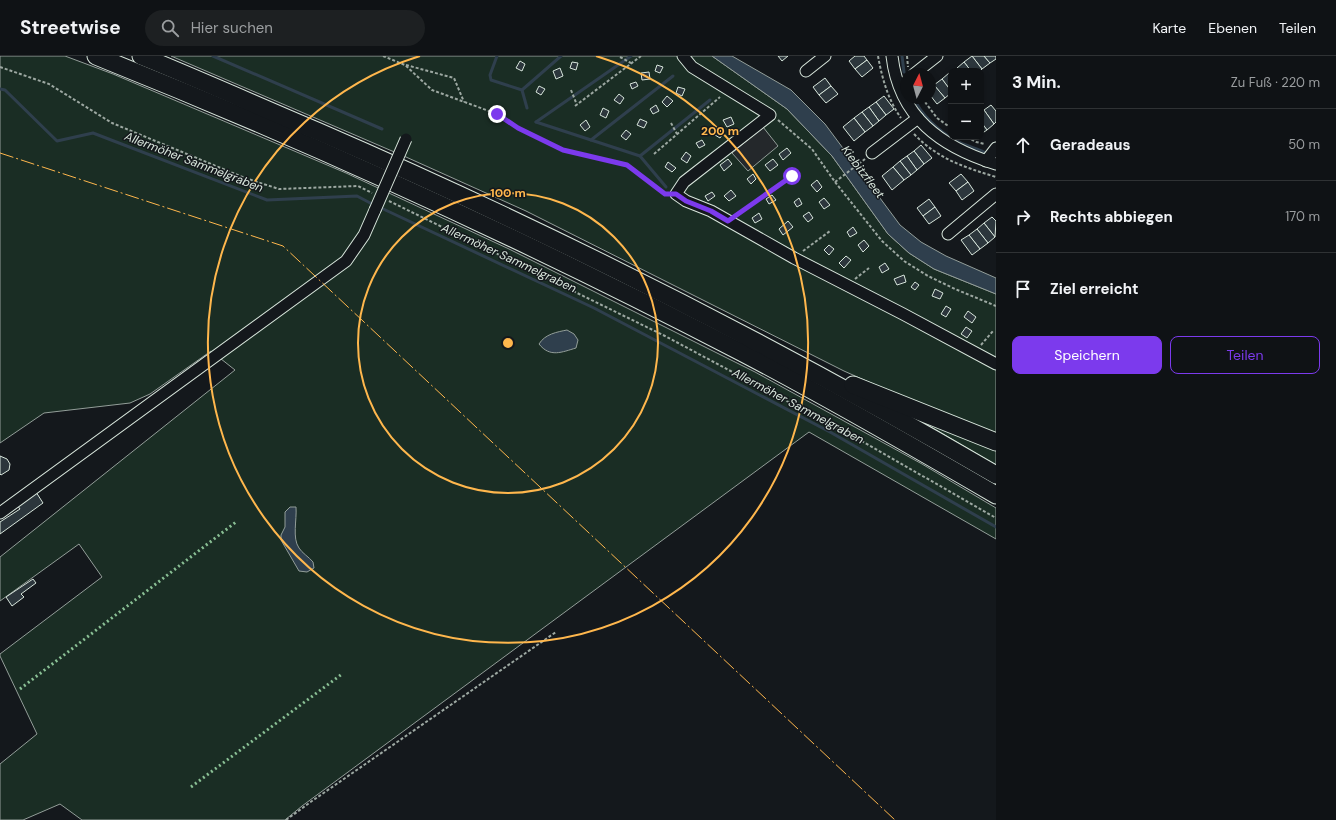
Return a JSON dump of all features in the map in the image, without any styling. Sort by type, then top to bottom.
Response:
[{"type":"highway","points":[[96,56],[218,106],[387,180],[537,250],[742,353],[996,495]]},
{"type":"highway","points":[[141,56],[401,168],[476,202],[665,295],[805,368],[996,476]]},
{"type":"highway","points":[[805,368],[874,393],[924,415],[996,442]]},
{"type":"street","points":[[683,56],[692,67],[770,114],[684,182],[676,194],[686,201],[711,211],[794,258],[996,364]]},
{"type":"street","points":[[806,71],[825,56]]},
{"type":"street","points":[[892,56],[900,77]]},
{"type":"street","points":[[922,68],[937,56]]},
{"type":"street","points":[[910,104],[918,118],[931,131],[945,142],[961,151],[991,162],[993,147]]},
{"type":"street","points":[[872,153],[918,118]]},
{"type":"street","points":[[0,513],[346,261],[364,235],[406,139]]},
{"type":"street","points":[[948,234],[996,194]]},
{"type":"path","points":[[383,56],[405,65],[454,78],[464,102]]},
{"type":"path","points":[[571,90],[576,106],[641,56]]},
{"type":"path","points":[[620,57],[632,63]]},
{"type":"path","points":[[405,65],[432,90],[497,114],[518,128],[563,150],[627,165],[665,194],[676,194]]},
{"type":"path","points":[[0,67],[49,84],[112,123],[245,178],[279,189],[358,186],[372,193]]},
{"type":"path","points":[[654,154],[729,90]]},
{"type":"path","points":[[926,104],[937,118],[948,126]]},
{"type":"path","points":[[770,114],[783,123],[812,149],[882,241],[904,261],[928,276],[996,306]]},
{"type":"path","points":[[670,123],[677,134]]},
{"type":"path","points":[[972,140],[993,147]]},
{"type":"path","points":[[836,182],[862,161]]},
{"type":"path","points":[[728,221],[792,176]]},
{"type":"path","points":[[386,200],[665,336],[858,439],[996,518]]},
{"type":"path","points":[[794,258],[830,231]]},
{"type":"path","points":[[848,285],[869,268]]},
{"type":"path","points":[[975,353],[993,331]]},
{"type":"path","points":[[286,820],[318,796],[556,632]]},
{"type":"green space","points":[[0,56],[65,56],[113,74],[346,173],[509,249],[755,372],[922,464],[996,508],[996,539],[809,432],[285,820],[82,820],[60,804],[23,820],[0,820],[0,764],[37,734],[0,654],[102,577],[79,544],[0,601],[0,557],[235,370],[211,351],[150,394],[130,403],[44,413],[0,443]]},
{"type":"green space","points":[[171,56],[712,56],[787,109],[832,156],[888,234],[909,253],[934,269],[996,294],[996,436],[929,409],[844,371],[526,211],[406,157]]},
{"type":"green space","points":[[912,416],[996,449],[996,465]]},
{"type":"shaded area","points":[[763,127],[778,146],[748,171],[732,153]]},
{"type":"water","points":[[712,56],[732,56],[791,90],[825,124],[900,225],[921,242],[946,256],[996,278],[996,294],[934,269],[909,253],[888,234],[832,156],[787,109]]},
{"type":"water","points":[[567,330],[574,334],[578,340],[576,348],[556,353],[547,351],[539,344],[548,336]]},
{"type":"water","points":[[290,507],[296,507],[295,534],[297,544],[300,550],[313,562],[314,568],[307,572],[299,571],[281,540],[281,535],[285,527],[285,512]]},
{"type":"building","points":[[778,56],[788,56],[782,61]]},
{"type":"building","points":[[855,56],[864,56],[867,60],[855,69],[849,61]]},
{"type":"building","points":[[972,56],[984,56],[990,63],[981,68]]},
{"type":"building","points":[[972,56],[981,68],[969,68],[964,62]]},
{"type":"building","points":[[984,56],[996,56],[996,59],[990,63]]},
{"type":"building","points":[[867,60],[873,68],[862,77],[855,69]]},
{"type":"building","points":[[520,61],[525,64],[522,71],[516,68]]},
{"type":"building","points":[[572,62],[578,63],[576,70],[570,68]]},
{"type":"building","points":[[964,62],[969,68],[957,68]]},
{"type":"building","points":[[657,65],[663,67],[660,73],[655,71]]},
{"type":"building","points":[[560,68],[563,76],[556,79],[553,71]]},
{"type":"building","points":[[649,72],[650,79],[642,80],[641,73]]},
{"type":"building","points":[[948,74],[948,87],[942,79]]},
{"type":"building","points":[[825,78],[831,86],[819,95],[813,87]]},
{"type":"building","points":[[942,79],[948,87],[948,96],[945,98],[936,87],[936,84]]},
{"type":"building","points":[[636,82],[638,86],[632,89],[630,84]]},
{"type":"building","points":[[539,86],[545,89],[541,95],[536,92]]},
{"type":"building","points":[[831,86],[838,94],[826,103],[819,95]]},
{"type":"building","points":[[678,87],[685,89],[682,96],[676,93]]},
{"type":"building","points":[[936,87],[945,98],[937,104],[936,103]]},
{"type":"building","points":[[619,94],[624,98],[620,104],[614,100]]},
{"type":"building","points":[[667,96],[673,101],[667,107],[662,102]]},
{"type":"building","points":[[884,96],[894,109],[886,115],[876,102]]},
{"type":"building","points":[[876,102],[886,115],[879,121],[869,107]]},
{"type":"building","points":[[656,105],[659,111],[653,114],[650,109]]},
{"type":"building","points":[[991,105],[996,111],[996,122],[994,124],[984,110]]},
{"type":"building","points":[[869,107],[879,121],[873,126],[862,112]]},
{"type":"building","points":[[603,108],[609,111],[606,118],[600,115]]},
{"type":"building","points":[[984,110],[994,124],[987,130],[984,126]]},
{"type":"building","points":[[862,112],[873,126],[865,132],[854,118]]},
{"type":"building","points":[[731,117],[734,124],[727,127],[723,120]]},
{"type":"building","points":[[854,118],[865,132],[854,141],[843,127]]},
{"type":"building","points":[[640,119],[647,122],[644,128],[637,125]]},
{"type":"building","points":[[586,120],[590,127],[585,131],[580,125]]},
{"type":"building","points":[[718,129],[724,132],[720,138],[715,135]]},
{"type":"building","points":[[626,130],[631,134],[626,140],[621,136]]},
{"type":"building","points":[[702,140],[705,145],[699,148],[696,143]]},
{"type":"building","points":[[921,145],[932,158],[924,164],[914,151]]},
{"type":"building","points":[[787,148],[791,153],[783,160],[779,154]]},
{"type":"building","points":[[914,151],[924,164],[917,170],[907,156]]},
{"type":"building","points":[[686,152],[691,156],[687,163],[681,159]]},
{"type":"building","points":[[907,156],[917,170],[911,175],[900,161]]},
{"type":"building","points":[[728,159],[732,164],[724,171],[720,165]]},
{"type":"building","points":[[773,159],[778,165],[770,171],[765,165]]},
{"type":"building","points":[[900,161],[911,175],[904,180],[893,167]]},
{"type":"building","points":[[668,162],[676,168],[672,172],[665,167]]},
{"type":"building","points":[[893,167],[904,180],[892,190],[882,176]]},
{"type":"building","points":[[753,174],[756,179],[751,184],[747,179]]},
{"type":"building","points":[[961,174],[968,182],[956,191],[949,183]]},
{"type":"building","points":[[817,180],[822,187],[817,192],[811,185]]},
{"type":"building","points":[[968,182],[974,191],[962,200],[956,191]]},
{"type":"building","points":[[731,190],[736,196],[729,201],[724,196]]},
{"type":"building","points":[[712,192],[715,196],[708,201],[705,196]]},
{"type":"building","points":[[772,195],[776,200],[769,204],[766,199]]},
{"type":"building","points":[[799,198],[802,204],[797,207],[794,202]]},
{"type":"building","points":[[824,198],[830,205],[824,209],[819,202]]},
{"type":"building","points":[[929,199],[935,207],[923,216],[917,208]]},
{"type":"building","points":[[935,207],[941,216],[929,224],[923,216]]},
{"type":"building","points":[[809,212],[813,218],[808,222],[803,216]]},
{"type":"building","points":[[759,213],[762,219],[755,223],[752,218]]},
{"type":"building","points":[[992,217],[996,221],[995,237],[984,223]]},
{"type":"building","points":[[788,221],[793,227],[783,235],[779,229]]},
{"type":"building","points":[[984,223],[995,237],[988,243],[977,229]]},
{"type":"building","points":[[853,227],[857,233],[850,237],[847,232]]},
{"type":"building","points":[[977,229],[988,243],[980,249],[969,235]]},
{"type":"building","points":[[969,235],[980,249],[972,255],[961,240]]},
{"type":"building","points":[[864,240],[869,246],[863,252],[858,245]]},
{"type":"building","points":[[829,245],[834,249],[829,255],[824,250]]},
{"type":"building","points":[[846,256],[851,260],[844,268],[839,263]]},
{"type":"building","points":[[885,263],[889,269],[882,273],[879,267]]},
{"type":"building","points":[[904,275],[906,282],[897,285],[894,279]]},
{"type":"building","points":[[915,282],[919,285],[915,290],[911,287]]},
{"type":"building","points":[[935,289],[943,293],[940,299],[932,296]]},
{"type":"building","points":[[946,306],[951,309],[946,317],[941,314]]},
{"type":"building","points":[[968,311],[976,317],[972,323],[964,317]]},
{"type":"building","points":[[966,327],[972,331],[967,338],[961,334]]},
{"type":"building","points":[[0,456],[7,459],[10,464],[9,470],[1,475],[0,474]]},
{"type":"building","points":[[36,492],[43,503],[0,534],[0,522],[20,509],[17,505]]},
{"type":"building","points":[[33,579],[36,583],[21,594],[24,597],[12,606],[6,597]]},
{"type":"waterway","points":[[213,56],[382,129]]},
{"type":"waterway","points":[[497,56],[490,75],[491,80],[522,90],[527,108]]},
{"type":"waterway","points":[[522,90],[561,56]]},
{"type":"waterway","points":[[536,122],[631,56]]},
{"type":"waterway","points":[[902,56],[904,68]]},
{"type":"waterway","points":[[591,140],[673,76]]},
{"type":"waterway","name":"Allermöher Sammelgraben","points":[[0,89],[5,90],[57,141],[93,133],[267,200],[357,196],[374,205]]},
{"type":"waterway","points":[[640,156],[710,100]]},
{"type":"waterway","points":[[917,104],[931,122],[949,137],[984,152]]},
{"type":"waterway","points":[[536,122],[640,156],[666,187]]},
{"type":"waterway","name":"Allermöher Sammelgraben","points":[[379,207],[594,308],[830,432],[996,527]]},
{"type":"hedge","points":[[20,689],[236,522]]},
{"type":"hedge","points":[[191,787],[342,674]]},
{"type":"power","points":[[0,153],[283,246],[895,820]]},
{"type":"route","points":[[497,114],[518,128],[563,150],[627,165],[665,194],[676,194],[686,201],[711,211],[728,221],[792,176]]},
{"type":"water label","name":"Kiebitzfleet","points":[[863,172]]}]
